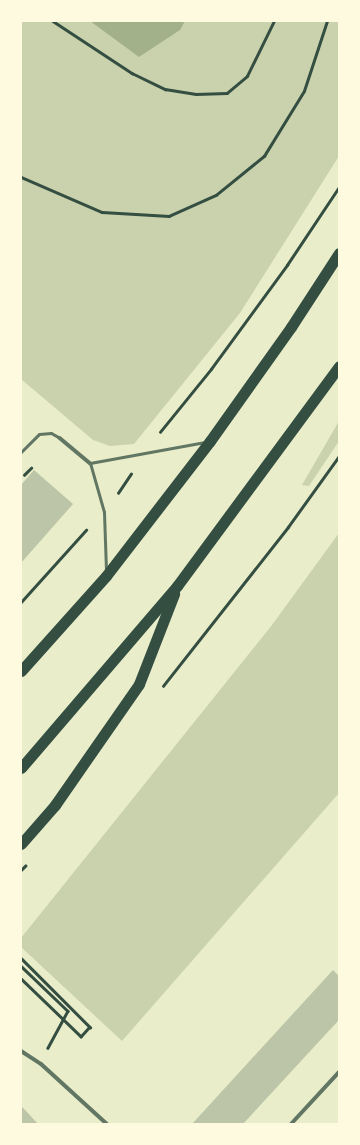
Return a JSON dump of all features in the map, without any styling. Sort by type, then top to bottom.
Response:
[{"type":"highway","points":[[21,671],[106,576],[210,441],[291,327],[339,253]]},
{"type":"highway","points":[[21,768],[177,586],[339,366]]},
{"type":"highway","points":[[21,844],[55,806],[139,684],[177,586]]},
{"type":"street","points":[[60,438],[90,463]]},
{"type":"street","points":[[21,1051],[41,1064],[107,1124]]},
{"type":"street","points":[[291,1124],[339,1072]]},
{"type":"lane","points":[[21,452],[39,434],[51,433],[60,438]]},
{"type":"lane","points":[[106,576],[104,512],[90,463],[144,455],[210,441]]},
{"type":"path","points":[[53,21],[132,73],[165,90],[196,94],[227,93],[247,76],[274,21]]},
{"type":"path","points":[[21,177],[102,212],[169,216],[216,195],[264,156],[304,91],[327,21]]},
{"type":"path","points":[[21,602],[104,512],[172,415],[211,369],[247,320],[339,187]]},
{"type":"path","points":[[161,689],[288,527],[339,456]]},
{"type":"path","points":[[21,958],[90,1027],[81,1037],[21,979]]},
{"type":"path","points":[[21,966],[68,1011],[46,1052]]},
{"type":"shaded area","points":[[21,21],[339,21],[339,156],[240,313],[134,444],[110,446],[93,440],[21,379]]},
{"type":"shaded area","points":[[90,21],[185,21],[180,30],[139,57]]},
{"type":"shaded area","points":[[339,421],[339,441],[309,486],[302,485]]},
{"type":"shaded area","points":[[339,533],[339,793],[122,1041],[21,947],[21,938],[272,625]]},
{"type":"building","points":[[34,470],[73,504],[21,563],[21,485]]},
{"type":"building","points":[[333,970],[339,976],[339,1020],[243,1124],[192,1124]]},
{"type":"building","points":[[21,1106],[26,1111],[38,1124],[21,1124]]}]
